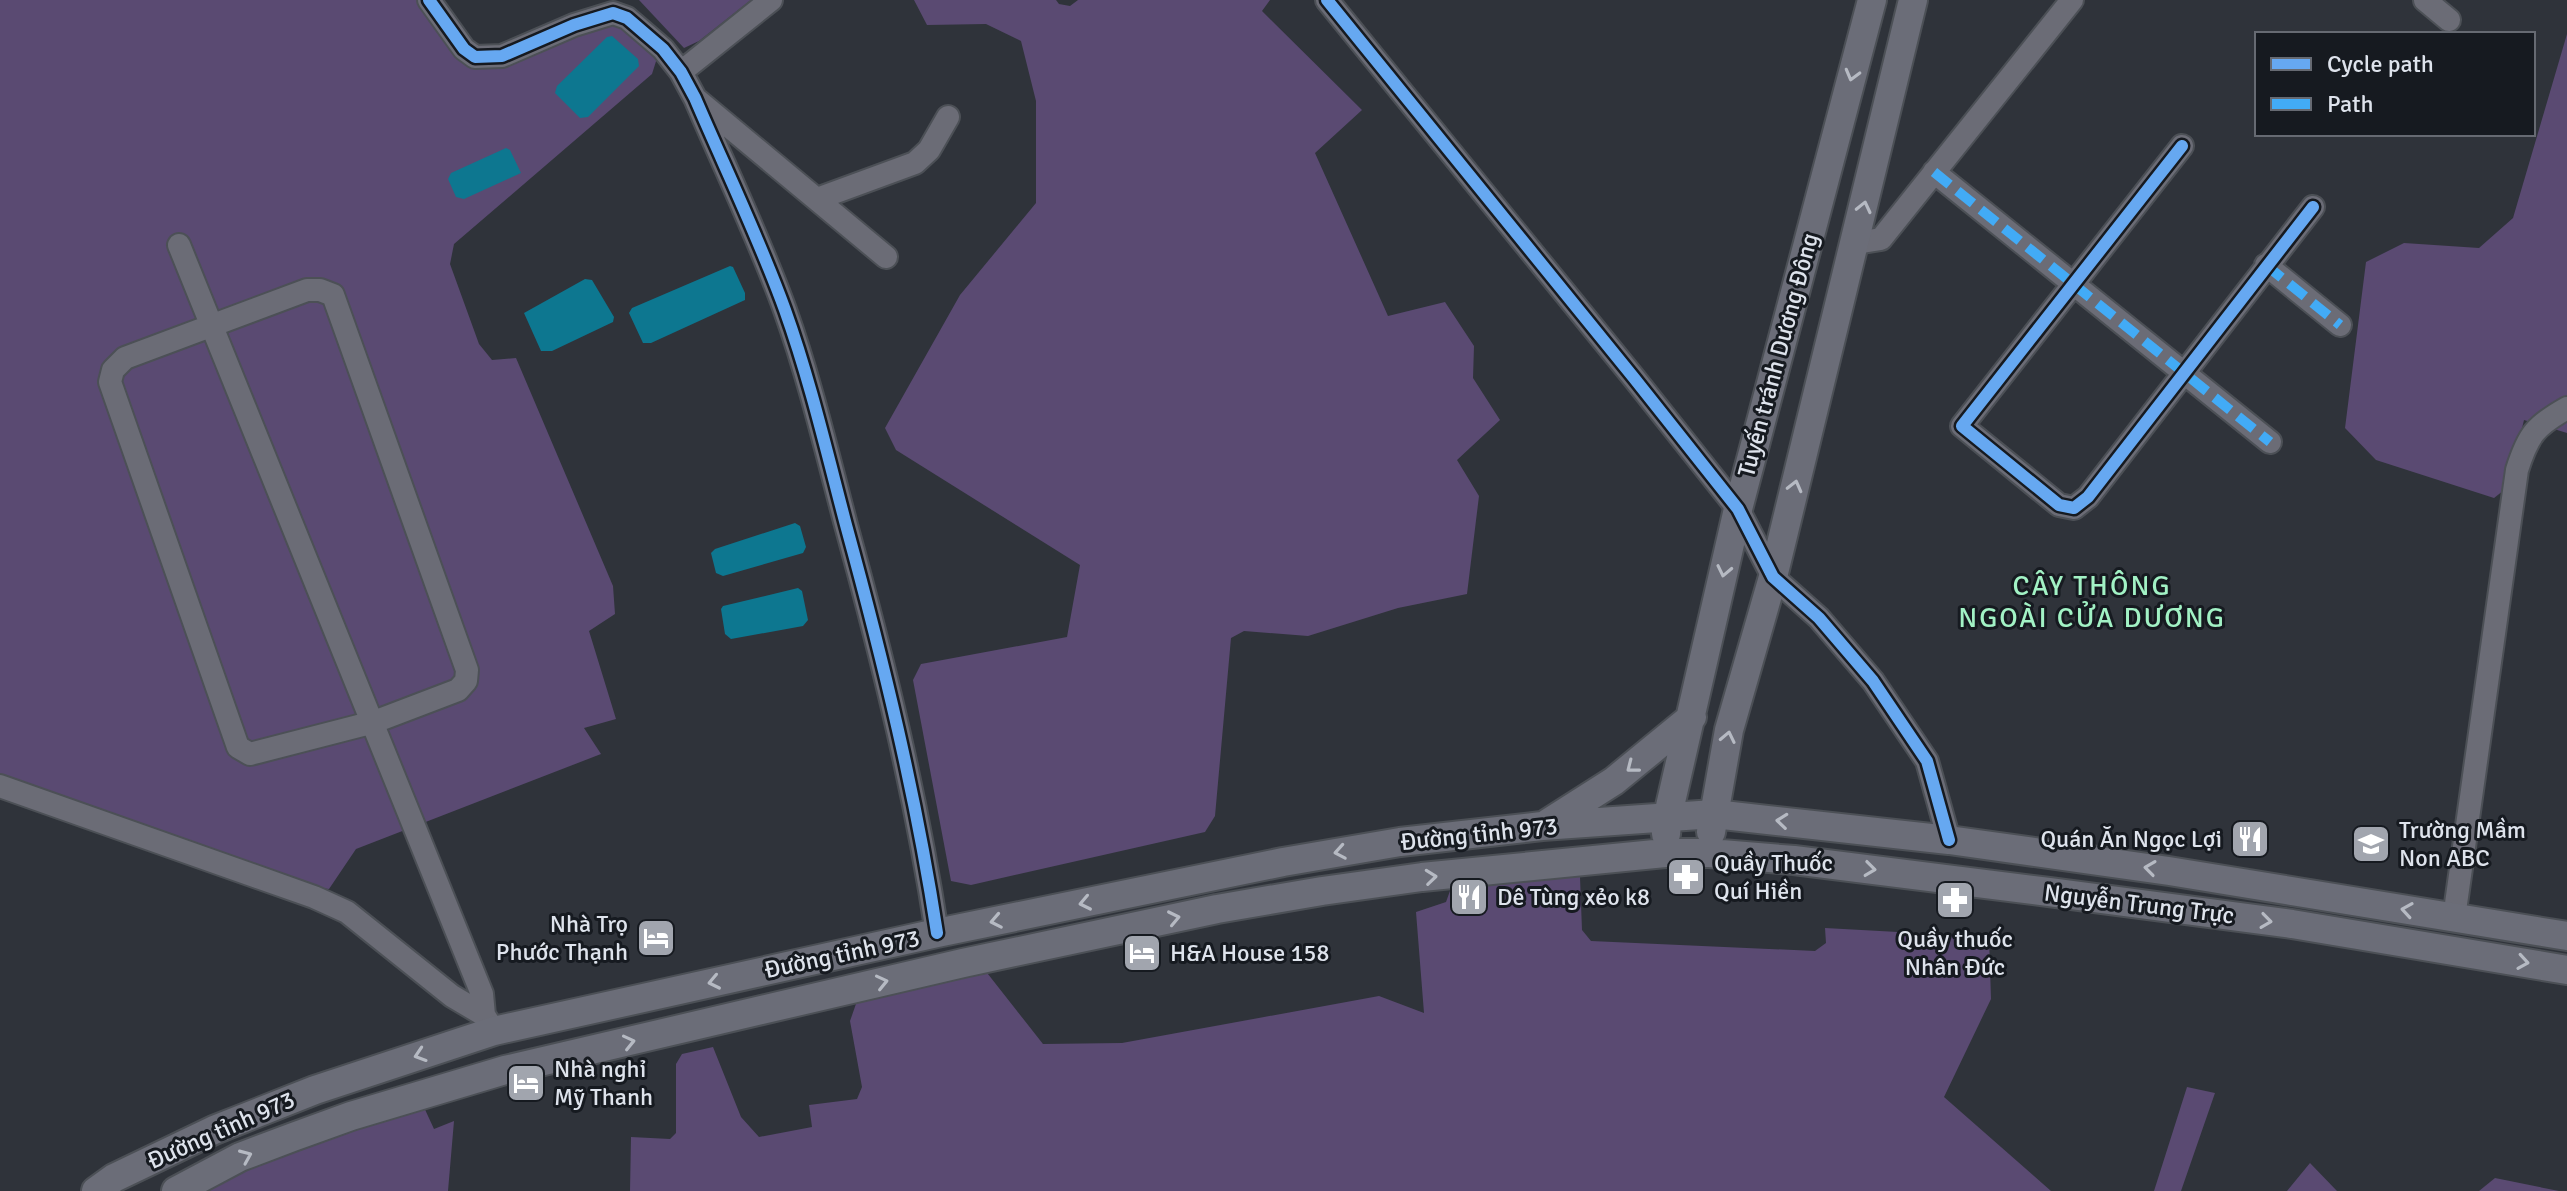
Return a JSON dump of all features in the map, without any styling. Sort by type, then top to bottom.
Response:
[{"type":"main road","name":"Tuyến tránh Dương Đông","points":[[1665,853],[1668,815],[1738,509],[1872,0]]},
{"type":"main road","name":"Tuyến tránh Dương Đông","points":[[1709,853],[1729,730],[1773,577],[1913,0]]},
{"type":"main road","points":[[1542,826],[1614,781],[1692,717]]},
{"type":"main road","name":"Đường tỉnh 973","points":[[96,1191],[114,1178],[243,1118],[489,1023],[1297,859],[1400,842],[1542,826],[1714,814]]},
{"type":"main road","name":"Nguyễn Trung Trực","points":[[1714,814],[1949,840],[2169,871],[2567,936]]},
{"type":"main road","name":"Đường tỉnh 973","points":[[176,1191],[240,1157],[293,1137],[351,1116],[505,1070],[963,963],[1217,909],[1322,891],[1422,877],[1665,853],[1709,853]]},
{"type":"main road","name":"Nguyễn Trung Trực","points":[[1709,853],[1809,862],[2277,922],[2567,970]]},
{"type":"main road","points":[[489,1023],[505,1070]]},
{"type":"street","points":[[429,0],[464,49],[475,57],[502,56],[574,25],[598,9],[627,18],[663,49],[681,72],[785,309],[810,389],[893,703],[926,860],[946,931]]},
{"type":"street","points":[[681,72],[771,0]]},
{"type":"street","points":[[1856,243],[1881,239],[2072,0]]},
{"type":"street","points":[[2425,0],[2449,20]]},
{"type":"street","points":[[1338,4],[1738,509],[1773,577],[1819,618],[1873,681],[1927,761],[1949,840]]},
{"type":"street","points":[[695,98],[886,257]]},
{"type":"street","points":[[817,199],[915,163],[929,150],[948,117]]},
{"type":"street","points":[[2182,146],[1962,426],[2059,505],[2074,508],[2088,497],[2313,207]]},
{"type":"street","points":[[1934,172],[2270,442]]},
{"type":"street","points":[[179,245],[374,722],[482,994],[489,1023]]},
{"type":"street","points":[[2266,265],[2340,325]]},
{"type":"street","points":[[307,290],[320,290],[333,295],[467,670],[466,681],[458,690],[374,722],[250,754],[238,747],[110,382],[113,370],[125,358],[307,290]]},
{"type":"street","points":[[2454,918],[2517,470],[2525,445],[2536,427],[2567,408]]},
{"type":"street","points":[[0,786],[314,897],[347,912],[489,1023]]},
{"type":"shaded area","points":[[0,0],[420,0],[461,57],[609,21],[627,27],[658,55],[652,74],[454,244],[450,264],[479,344],[492,360],[516,358],[613,586],[615,614],[589,631],[616,719],[584,728],[601,754],[356,849],[329,889],[309,887],[0,780]]},
{"type":"shaded area","points":[[639,0],[751,0],[699,41],[684,48]]},
{"type":"shaded area","points":[[914,0],[1056,0],[1059,4],[1070,6],[1078,0],[1270,0],[1262,11],[1362,110],[1315,153],[1388,316],[1445,302],[1474,346],[1473,378],[1500,420],[1457,460],[1479,496],[1467,594],[1398,608],[1308,636],[1244,631],[1231,638],[1215,816],[1205,832],[971,885],[951,881],[913,680],[921,664],[1067,637],[1080,565],[896,450],[885,428],[960,295],[1036,203],[1036,101],[1021,41],[986,24],[927,25]]},
{"type":"shaded area","points":[[2567,34],[2567,433],[2524,420],[2508,487],[2494,498],[2376,460],[2345,428],[2366,262],[2404,243],[2479,248],[2513,218]]},
{"type":"shaded area","points":[[1574,871],[1580,877],[1582,930],[1591,941],[1815,951],[1826,943],[1825,928],[1989,937],[1991,999],[1944,1097],[2051,1191],[630,1191],[631,1137],[670,1139],[676,1133],[676,1064],[682,1054],[713,1047],[741,1117],[759,1137],[812,1127],[809,1105],[857,1099],[862,1087],[850,1021],[857,1001],[984,969],[1043,1044],[1122,1043],[1379,996],[1424,1013],[1416,912],[1446,902],[1451,888]]},
{"type":"shaded area","points":[[2187,1087],[2215,1093],[2181,1191],[2154,1191]]},
{"type":"shaded area","points":[[422,1103],[434,1129],[454,1121],[448,1191],[205,1191],[263,1154]]},
{"type":"shaded area","points":[[2310,1163],[2337,1191],[2287,1191]]},
{"type":"shaded area","points":[[2495,1178],[2559,1191],[2479,1191]]},
{"type":"water","points":[[612,36],[638,59],[639,66],[588,117],[580,118],[555,93],[557,86],[607,37]]},
{"type":"water","points":[[506,148],[510,150],[521,173],[464,199],[456,197],[448,179],[451,173]]},
{"type":"water","points":[[730,266],[745,293],[745,300],[651,343],[643,343],[629,313],[632,308]]},
{"type":"water","points":[[585,279],[592,280],[614,317],[613,322],[552,351],[541,351],[524,313]]},
{"type":"water","points":[[795,523],[800,526],[806,547],[803,553],[723,576],[716,573],[711,553],[715,549]]},
{"type":"water","points":[[798,588],[802,591],[808,620],[803,626],[731,639],[725,634],[723,606]]},
{"type":"marked path","points":[[1934,172],[2270,442]]},
{"type":"marked path","points":[[2266,265],[2340,325]]},
{"type":"cycle path","points":[[429,0],[464,49],[475,57],[502,56],[574,25],[613,13],[627,18],[663,49],[681,72],[764,256],[802,363],[886,677],[909,779],[937,933]]},
{"type":"cycle path","points":[[1327,0],[1738,509],[1773,577],[1819,618],[1873,681],[1927,761],[1949,840]]},
{"type":"cycle path","points":[[2182,146],[1962,426],[2059,505],[2074,508],[2088,497],[2313,207]]},
{"type":"place","name":"Quán Ăn Ngọc Lợi","points":[[2250,839]]},
{"type":"place","name":"Trường Mầm Non ABC","points":[[2371,844]]},
{"type":"place","name":"Quầy Thuốc Quí Hiền","points":[[1686,877]]},
{"type":"place","name":"Dê Tùng xẻo k8","points":[[1469,897]]},
{"type":"place","name":"Quầy thuốc Nhân Đức","points":[[1955,900]]},
{"type":"place","name":"Nhà Trọ Phước Thạnh","points":[[656,938]]},
{"type":"place","name":"H&A House 158","points":[[1142,953]]},
{"type":"place","name":"Nhà nghỉ Mỹ Thanh","points":[[526,1083]]},
{"type":"district","name":"CÂY THÔNG NGOÀI CỬA DƯƠNG","points":[[2092,601]]}]
